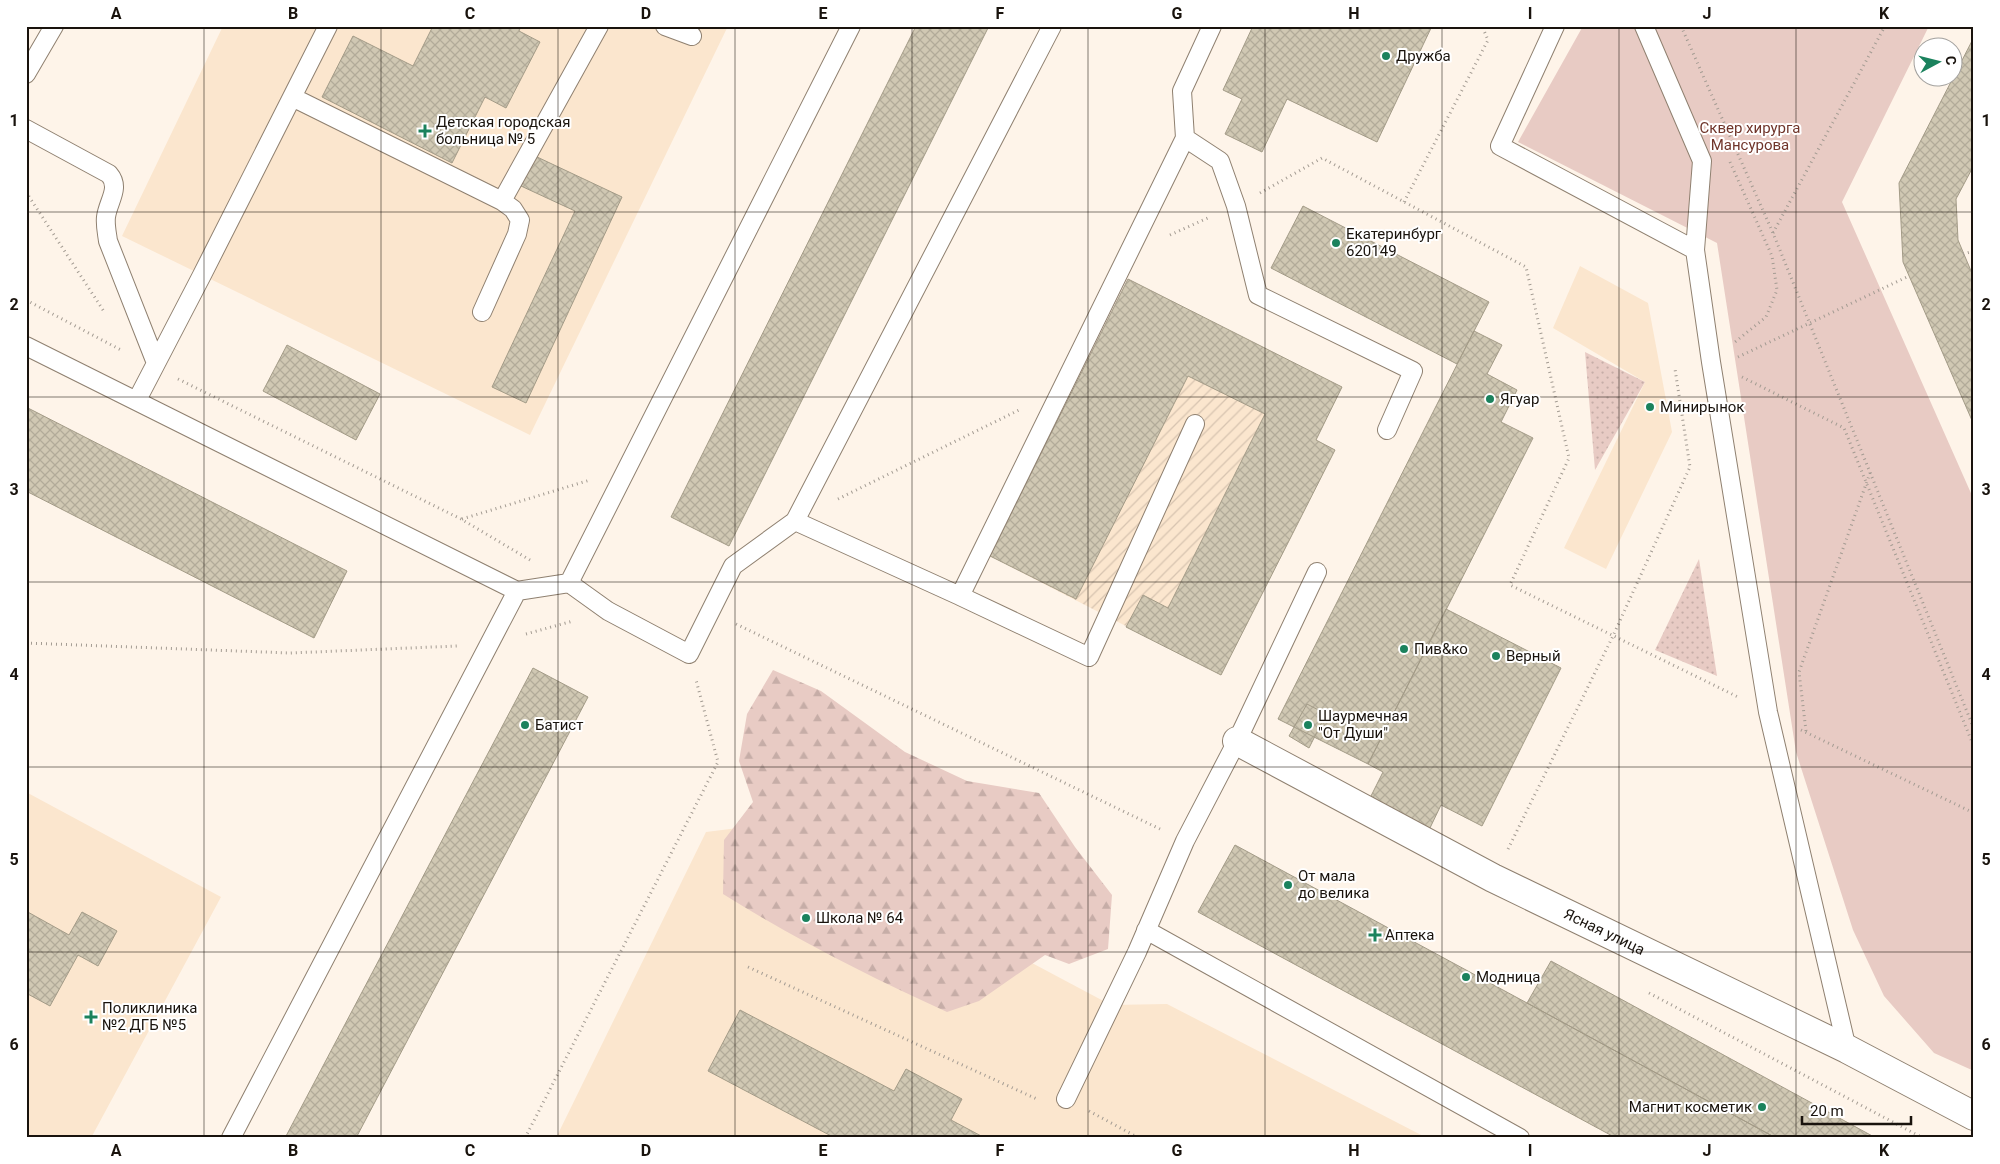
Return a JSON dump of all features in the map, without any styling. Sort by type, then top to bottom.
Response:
[{"type":"street","name":"Ясная улица","points":[[1237,741],[1493,878],[1847,1049],[1974,1116]]},
{"type":"lane","points":[[26,74],[54,26]]},
{"type":"lane","points":[[137,400],[328,26]]},
{"type":"lane","points":[[502,201],[599,26]]},
{"type":"lane","points":[[666,26],[692,36]]},
{"type":"lane","points":[[569,583],[851,26]]},
{"type":"lane","points":[[26,346],[517,591],[569,583],[608,611],[689,654],[733,566],[796,520],[1052,26]]},
{"type":"lane","points":[[960,596],[1185,138],[1182,91],[1212,26]]},
{"type":"lane","points":[[1555,26],[1500,146],[1694,250]]},
{"type":"lane","points":[[1644,26],[1702,161],[1694,250],[1712,372],[1768,712],[1847,1049]]},
{"type":"lane","points":[[292,96],[502,201],[513,209],[520,220],[517,234],[482,312]]},
{"type":"lane","points":[[26,130],[109,174],[114,180],[115,188],[106,215],[108,241],[155,365]]},
{"type":"lane","points":[[1185,138],[1220,161],[1236,206],[1258,295],[1413,371],[1387,430]]},
{"type":"lane","points":[[796,520],[1089,657],[1195,424]]},
{"type":"lane","points":[[1066,1099],[1146,930],[1185,841],[1237,741],[1317,572]]},
{"type":"lane","points":[[231,1138],[517,591]]},
{"type":"lane","points":[[1146,930],[1520,1138]]},
{"type":"path","points":[[1404,202],[1488,40],[1482,26]]},
{"type":"path","points":[[1681,26],[1773,233],[1974,729]]},
{"type":"path","points":[[1773,233],[1885,26]]},
{"type":"path","points":[[1128,253],[1236,206],[1322,158],[1526,267],[1569,458],[1510,585],[1974,813]]},
{"type":"path","points":[[1729,159],[1772,256],[1776,290],[1766,317],[1735,342],[1739,364]]},
{"type":"path","points":[[26,192],[106,315]]},
{"type":"path","points":[[1963,254],[1974,251]]},
{"type":"path","points":[[1738,357],[1909,276]]},
{"type":"path","points":[[26,300],[461,519],[569,583]]},
{"type":"path","points":[[1493,878],[1613,636],[1690,467],[1675,369]]},
{"type":"path","points":[[1740,370],[1742,377],[1844,428],[1974,748]]},
{"type":"path","points":[[796,520],[1060,390]]},
{"type":"path","points":[[461,519],[628,469]]},
{"type":"path","points":[[1806,732],[1799,672],[1870,472]]},
{"type":"path","points":[[26,643],[290,653],[489,645],[608,611]]},
{"type":"path","points":[[710,612],[1185,841]]},
{"type":"path","points":[[525,1138],[718,762],[689,654]]},
{"type":"path","points":[[748,967],[1036,1100],[1066,1099],[1139,1138]]},
{"type":"path","points":[[1648,992],[1923,1138]]},
{"type":"shaded area","name":"Детская городская больница № 5","points":[[223,26],[728,26],[530,435],[122,236]]},
{"type":"shaded area","name":"Минирынок","points":[[1580,266],[1648,303],[1672,432],[1606,569],[1564,548],[1645,382],[1553,328]]},
{"type":"shaded area","points":[[1128,279],[1342,387],[1316,440],[1335,450],[1221,675],[990,556]]},
{"type":"shaded area","name":"Поликлиника №2 ДГБ №5","points":[[26,792],[221,897],[91,1138],[26,1138]]},
{"type":"shaded area","name":"Школа № 64","points":[[771,824],[1111,1005],[1167,1004],[1427,1138],[556,1138],[706,832]]},
{"type":"green space","name":"Сквер хирурга Мансурова","points":[[1583,26],[1929,26],[1923,38],[1912,38],[1912,60],[1842,202],[1974,500],[1974,1071],[1934,1053],[1884,996],[1853,930],[1796,752],[1717,243],[1518,142]]},
{"type":"green space","points":[[1585,352],[1645,382],[1595,470]]},
{"type":"green space","points":[[1699,559],[1717,676],[1655,650]]},
{"type":"green space","points":[[773,670],[821,691],[905,752],[967,781],[1039,793],[1075,847],[1112,895],[1108,949],[1069,964],[1045,955],[979,1001],[947,1012],[833,957],[723,894],[724,840],[753,802],[739,761],[747,714]]},
{"type":"building","points":[[433,26],[521,26],[519,31],[540,42],[506,108],[485,97],[452,163],[322,97],[353,36],[413,66]]},
{"type":"building","points":[[916,26],[989,26],[729,546],[671,517]]},
{"type":"building","points":[[1253,26],[1432,26],[1377,142],[1287,99],[1262,152],[1225,134],[1242,99],[1223,90]]},
{"type":"building","points":[[1974,37],[1974,165],[1956,199],[1958,240],[1974,278],[1974,425],[1903,262],[1899,183],[1948,88],[1962,88],[1962,60]]},
{"type":"building","points":[[535,156],[622,197],[526,403],[492,387],[575,211],[521,186]]},
{"type":"building","points":[[1303,206],[1489,302],[1457,364],[1271,268]]},
{"type":"building","points":[[1128,279],[1342,387],[1316,440],[1335,450],[1221,675],[1126,627],[1143,595],[1168,608],[1265,414],[1188,376],[1076,599],[990,556]]},
{"type":"building","points":[[1474,331],[1502,345],[1487,374],[1517,390],[1501,422],[1533,438],[1368,764],[1278,719]]},
{"type":"building","points":[[287,345],[380,394],[356,440],[263,391]]},
{"type":"building","points":[[26,407],[347,571],[314,638],[26,491]]},
{"type":"building","points":[[1446,609],[1561,668],[1482,826],[1441,805],[1429,830],[1369,800],[1383,772],[1368,764]]},
{"type":"building","points":[[533,668],[588,697],[356,1138],[285,1138]]},
{"type":"building","name":"Шаурмечная \"От Души\"","points":[[1307,704],[1326,714],[1309,748],[1289,736]]},
{"type":"building","points":[[1235,845],[1776,1138],[1616,1138],[1198,912]]},
{"type":"building","points":[[26,911],[69,935],[82,912],[117,931],[98,966],[78,955],[50,1006],[26,993]]},
{"type":"building","points":[[1551,961],[1876,1138],[1776,1138],[1527,1003]]},
{"type":"building","points":[[740,1010],[894,1091],[906,1069],[962,1099],[951,1120],[985,1138],[835,1138],[708,1071]]},
{"type":"place","name":"Дружба","points":[[1386,56]]},
{"type":"place","name":"Детская городская больница № 5","points":[[425,131]]},
{"type":"place","name":"Екатеринбург 620149","points":[[1336,243]]},
{"type":"place","name":"Ягуар","points":[[1490,399]]},
{"type":"place","name":"Минирынок","points":[[1650,407]]},
{"type":"place","name":"Пив&ко","points":[[1404,649]]},
{"type":"place","name":"Верный","points":[[1496,656]]},
{"type":"place","name":"Батист","points":[[525,725]]},
{"type":"place","name":"Шаурмечная \"От Души\"","points":[[1308,725]]},
{"type":"place","name":"От мала до велика","points":[[1288,885]]},
{"type":"place","name":"Школа № 64","points":[[806,918]]},
{"type":"place","name":"Аптека","points":[[1375,935]]},
{"type":"place","name":"Модница","points":[[1466,977]]},
{"type":"place","name":"Поликлиника №2 ДГБ №5","points":[[91,1017]]},
{"type":"place","name":"Магнит косметик","points":[[1762,1107]]}]
